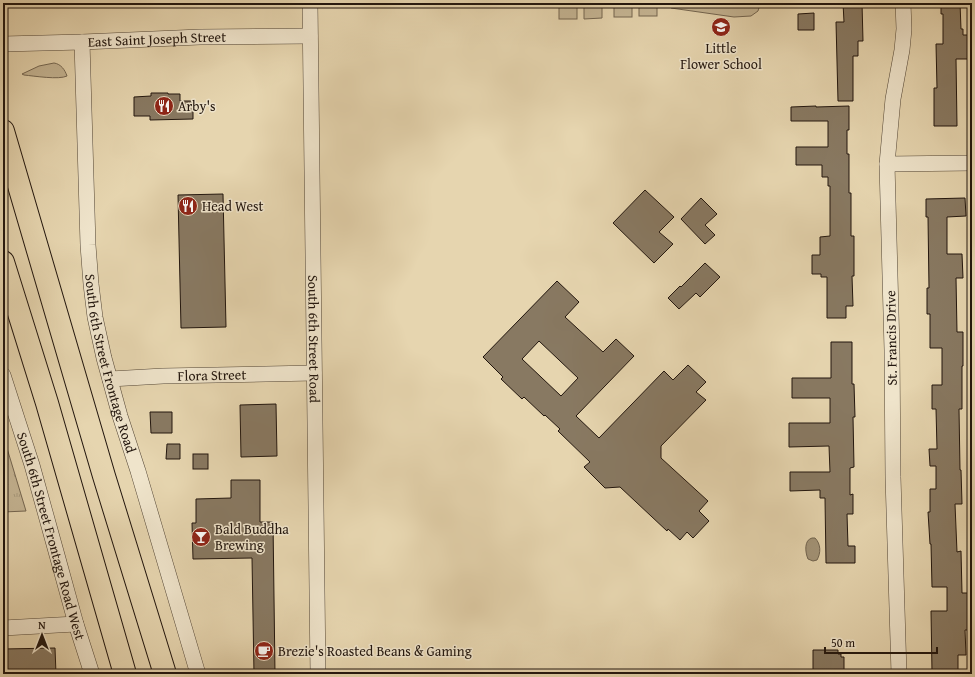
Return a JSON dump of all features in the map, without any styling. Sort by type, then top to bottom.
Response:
[{"type":"main road","points":[[3,131],[104,476],[165,674]]},
{"type":"main road","points":[[3,262],[47,403],[125,674]]},
{"type":"street","name":"South 6th Street Road","points":[[310,3],[318,674]]},
{"type":"street","name":"St. Francis Drive","points":[[899,674],[893,477],[892,350],[887,164],[893,99],[904,29],[903,3]]},
{"type":"street","name":"East Saint Joseph Street","points":[[3,44],[200,37],[310,36]]},
{"type":"street","name":"South 6th Street Frontage Road","points":[[82,42],[88,245],[95,317],[120,416],[138,471],[198,674]]},
{"type":"street","points":[[887,164],[972,163]]},
{"type":"street","name":"Flora Street","points":[[110,379],[162,376],[314,373]]},
{"type":"street","name":"South 6th Street Frontage Road West","points":[[3,374],[32,464],[76,624],[92,674]]},
{"type":"street","points":[[3,628],[76,624]]},
{"type":"green space","points":[[559,3],[577,3],[577,19],[559,19]]},
{"type":"green space","points":[[584,3],[602,3],[602,18],[584,19]]},
{"type":"green space","points":[[614,3],[632,3],[632,17],[614,17]]},
{"type":"green space","points":[[639,3],[657,3],[657,16],[639,16]]},
{"type":"green space","points":[[670,3],[760,4],[758,11],[751,16],[734,17],[671,8]]},
{"type":"green space","points":[[54,63],[62,68],[67,76],[53,78],[22,74],[39,66]]},
{"type":"green space","points":[[3,435],[26,511],[3,512]]},
{"type":"shaded area","points":[[812,538],[817,540],[820,549],[817,560],[813,561],[808,559],[806,553],[806,544],[809,539]]},
{"type":"building","points":[[843,3],[862,3],[863,41],[858,41],[858,56],[853,56],[853,101],[838,101],[836,22],[844,22]]},
{"type":"building","points":[[941,3],[960,3],[961,29],[963,29],[963,35],[971,35],[971,59],[956,59],[957,126],[934,126],[934,88],[937,88],[936,44],[943,44],[943,14],[941,14]]},
{"type":"building","points":[[814,13],[814,30],[798,30],[798,14]]},
{"type":"building","points":[[151,93],[180,94],[180,101],[193,101],[193,119],[150,120],[150,116],[134,116],[134,97],[151,96]]},
{"type":"building","points":[[849,106],[847,154],[849,154],[849,193],[851,193],[851,236],[854,236],[854,276],[852,276],[853,306],[846,306],[846,318],[827,318],[827,277],[821,277],[821,274],[812,274],[812,255],[820,255],[820,237],[830,236],[830,186],[828,186],[828,177],[822,177],[822,165],[796,165],[796,147],[828,147],[828,121],[791,121],[791,107]]},
{"type":"building","points":[[645,190],[674,217],[659,232],[673,244],[654,263],[613,223]]},
{"type":"building","points":[[223,194],[226,327],[181,328],[178,195]]},
{"type":"building","points":[[701,198],[717,214],[705,225],[715,235],[705,244],[681,219]]},
{"type":"building","points":[[965,198],[966,216],[947,217],[947,254],[962,254],[963,278],[956,278],[957,332],[963,332],[962,409],[959,409],[962,504],[955,504],[957,552],[961,551],[962,593],[968,593],[969,630],[965,630],[966,655],[958,655],[958,672],[932,672],[931,611],[947,611],[947,587],[932,587],[931,544],[928,512],[930,512],[930,489],[936,489],[936,466],[930,466],[929,449],[937,449],[936,409],[932,409],[932,385],[942,385],[942,348],[930,348],[930,314],[927,314],[927,288],[929,288],[928,217],[926,217],[926,199]]},
{"type":"building","points":[[705,263],[720,277],[700,297],[696,293],[679,309],[668,298]]},
{"type":"building","points":[[557,281],[579,302],[565,317],[603,352],[616,339],[634,356],[576,416],[599,438],[664,371],[673,380],[688,365],[706,382],[696,392],[706,400],[661,446],[661,458],[708,501],[699,511],[709,521],[693,538],[687,532],[680,540],[668,529],[667,531],[620,487],[605,488],[584,467],[590,462],[558,431],[560,429],[524,397],[522,399],[501,379],[503,377],[483,357]],"holes":[[[539,341],[578,378],[561,396],[522,359]]]},
{"type":"building","points":[[831,342],[852,342],[852,384],[854,384],[855,417],[853,417],[854,467],[850,468],[850,495],[853,494],[853,514],[847,514],[848,546],[855,546],[855,563],[826,563],[825,498],[820,498],[820,490],[790,491],[790,472],[830,472],[829,446],[789,447],[789,423],[830,423],[830,398],[792,398],[792,378],[831,378]]},
{"type":"building","points":[[276,404],[277,456],[241,457],[240,405]]},
{"type":"building","points":[[150,412],[172,412],[172,433],[151,433]]},
{"type":"building","points":[[167,444],[180,444],[180,459],[166,459]]},
{"type":"building","points":[[193,454],[208,454],[208,469],[193,469]]},
{"type":"building","points":[[231,480],[260,480],[260,522],[273,522],[275,674],[254,674],[252,558],[193,559],[192,523],[196,523],[196,499],[231,498]]},
{"type":"building","points":[[55,648],[56,674],[3,674],[3,649]]},
{"type":"building","points":[[813,650],[838,650],[838,654],[841,654],[841,657],[844,657],[844,674],[813,674]]},
{"type":"place","name":"Little Flower School","points":[[721,27]]},
{"type":"place","name":"Arby's","points":[[164,106]]},
{"type":"place","name":"Head West","points":[[188,206]]},
{"type":"place","name":"Bald Buddha Brewing","points":[[201,537]]},
{"type":"place","name":"Brezie's Roasted Beans & Gaming","points":[[264,651]]}]
